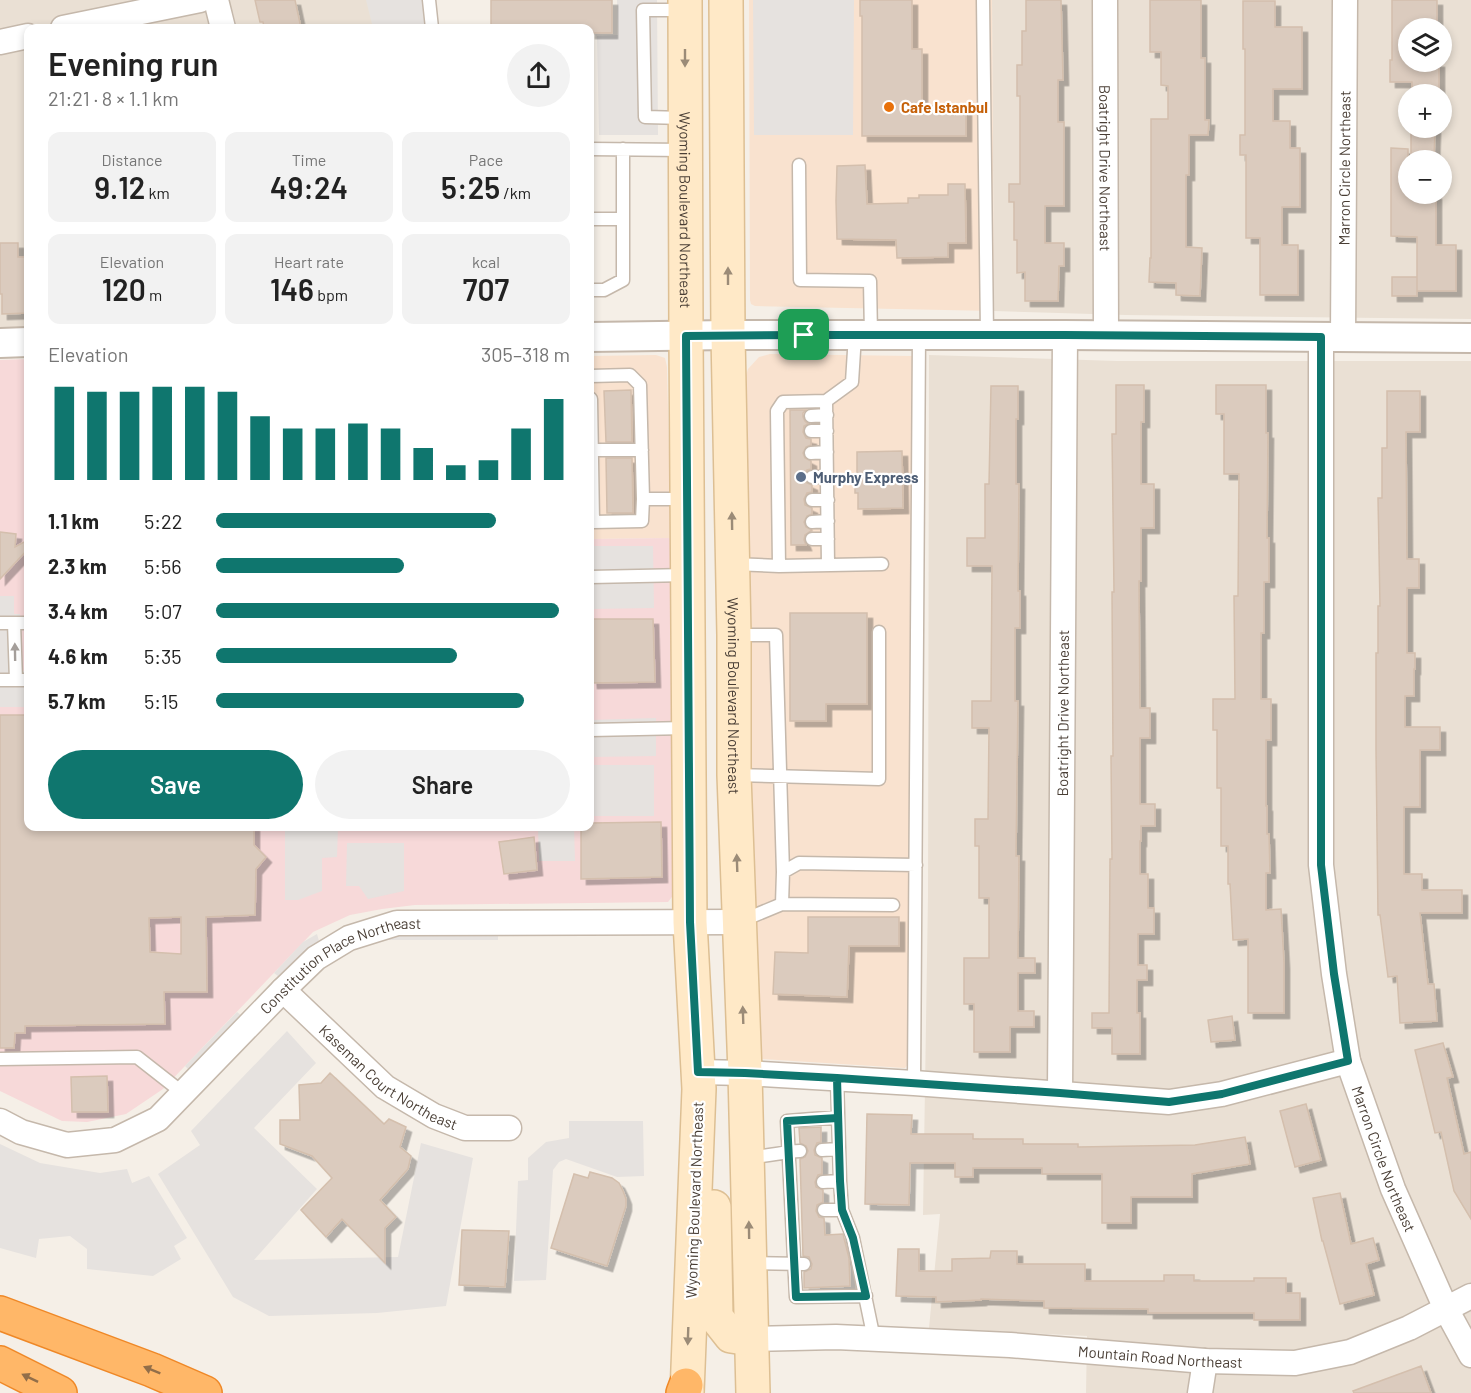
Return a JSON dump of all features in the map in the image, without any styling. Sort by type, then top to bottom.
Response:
[{"type":"highway","points":[[0,1313],[152,1370],[205,1393]]},
{"type":"highway","points":[[0,1363],[60,1393]]},
{"type":"main road","name":"Wyoming Boulevard Northeast","points":[[726,0],[734,775],[745,1073],[753,1393]]},
{"type":"main road","name":"Wyoming Boulevard Northeast","points":[[685,5],[690,922],[698,1081],[685,1390]]},
{"type":"main road","points":[[698,1081],[714,1193],[716,1317],[731,1336],[751,1339]]},
{"type":"street","points":[[83,24],[200,0]]},
{"type":"street","points":[[216,0],[222,24]]},
{"type":"street","name":"Boatright Drive Northeast","points":[[1105,0],[1106,335]]},
{"type":"street","name":"Marron Circle Northeast","points":[[1345,0],[1332,337],[1321,865],[1334,974],[1348,1061],[1393,1189],[1446,1309],[1471,1355]]},
{"type":"street","points":[[0,42],[24,37]]},
{"type":"street","name":"Boatright Drive Northeast","points":[[1060,1093],[1065,335]]},
{"type":"street","points":[[594,337],[1106,335],[1471,338]]},
{"type":"street","points":[[0,343],[24,342]]},
{"type":"street","name":"Constitution Place Northeast","points":[[0,1121],[21,1132],[67,1145],[115,1140],[158,1119],[316,958],[349,938],[397,923],[740,922]]},
{"type":"street","name":"Kaseman Court Northeast","points":[[283,990],[385,1087],[434,1116],[465,1128],[509,1128]]},
{"type":"street","points":[[698,1081],[745,1073],[1169,1102],[1222,1094],[1348,1061]]},
{"type":"street","name":"Mountain Road Northeast","points":[[751,1339],[836,1337],[1010,1345],[1205,1361],[1295,1363],[1350,1352],[1409,1328],[1471,1296]]},
{"type":"street","points":[[1200,1393],[1205,1361]]},
{"type":"lane","points":[[429,0],[432,24]]},
{"type":"lane","points":[[983,0],[987,335]]},
{"type":"lane","points":[[594,149],[685,150]]},
{"type":"lane","points":[[594,290],[604,290],[623,280],[623,149]]},
{"type":"lane","points":[[779,566],[785,540],[784,453],[777,430],[777,411],[783,402],[826,401],[852,382],[863,335],[870,281],[800,280],[799,165]]},
{"type":"lane","points":[[594,219],[623,219]]},
{"type":"lane","points":[[914,1083],[920,335]]},
{"type":"lane","points":[[594,376],[630,375],[640,385],[643,499],[642,521],[594,522]]},
{"type":"lane","points":[[826,401],[828,565]]},
{"type":"lane","points":[[811,416],[827,415]]},
{"type":"lane","points":[[777,416],[790,416]]},
{"type":"lane","points":[[777,430],[790,430]]},
{"type":"lane","points":[[811,431],[827,431]]},
{"type":"lane","points":[[594,450],[642,450]]},
{"type":"lane","points":[[811,453],[827,452]]},
{"type":"lane","points":[[812,477],[827,477]]},
{"type":"lane","points":[[643,499],[687,499]]},
{"type":"lane","points":[[812,500],[828,500]]},
{"type":"lane","points":[[812,522],[828,521]]},
{"type":"lane","points":[[812,539],[828,539]]},
{"type":"lane","points":[[733,564],[779,566],[882,564]]},
{"type":"lane","points":[[594,577],[688,575]]},
{"type":"lane","points":[[0,680],[22,680],[14,623]]},
{"type":"lane","points":[[0,624],[24,623]]},
{"type":"lane","points":[[734,775],[879,778],[879,632]]},
{"type":"lane","points":[[734,635],[776,635],[782,904]]},
{"type":"lane","points":[[594,730],[689,728]]},
{"type":"lane","points":[[783,872],[799,863],[916,865]]},
{"type":"lane","points":[[740,922],[782,904],[892,905]]},
{"type":"lane","points":[[0,1059],[137,1057],[183,1093]]},
{"type":"lane","points":[[837,1078],[842,1210],[851,1238],[854,1265],[866,1296],[874,1339]]},
{"type":"lane","points":[[838,1118],[787,1121],[794,1151],[796,1183],[799,1264],[796,1297],[866,1296]]},
{"type":"lane","points":[[822,1150],[839,1149]]},
{"type":"lane","points":[[747,1157],[762,1157],[794,1151]]},
{"type":"lane","points":[[823,1182],[840,1181]]},
{"type":"lane","points":[[824,1210],[842,1210]]},
{"type":"lane","points":[[750,1263],[799,1264]]},
{"type":"shaded area","points":[[0,0],[425,0],[427,24],[24,24],[24,332],[0,332]]},
{"type":"shaded area","points":[[366,0],[425,0],[427,24],[372,24]]},
{"type":"shaded area","points":[[617,0],[657,0],[658,135],[599,135],[597,36],[618,35]]},
{"type":"shaded area","points":[[749,0],[992,0],[994,311],[755,306],[751,304]]},
{"type":"shaded area","points":[[753,0],[854,0],[853,135],[754,135]]},
{"type":"shaded area","points":[[992,0],[1471,0],[1471,319],[994,311]]},
{"type":"shaded area","points":[[770,354],[912,356],[913,591],[908,1064],[905,1068],[762,1059],[756,1055],[753,1046],[745,379],[748,369],[759,357]]},
{"type":"shaded area","points":[[656,355],[665,358],[671,538],[594,539],[594,356]]},
{"type":"shaded area","points":[[929,355],[1117,361],[1471,361],[1471,1393],[1086,1393],[1087,1336],[929,1328],[940,1214],[923,1215],[928,896]]},
{"type":"shaded area","points":[[24,359],[24,831],[594,831],[594,539],[671,538],[675,893],[668,902],[415,905],[350,915],[313,932],[163,1089],[126,1114],[87,1122],[62,1121],[0,1091],[0,360]]},
{"type":"shaded area","points":[[594,546],[653,546],[654,608],[594,609]]},
{"type":"shaded area","points":[[0,596],[14,596],[14,614],[20,614],[20,671],[24,671],[24,707],[0,707]]},
{"type":"shaded area","points":[[656,718],[656,756],[594,757],[594,720]]},
{"type":"shaded area","points":[[594,765],[654,765],[654,816],[594,816]]},
{"type":"shaded area","points":[[285,831],[338,831],[337,857],[322,858],[322,891],[298,900],[285,900]]},
{"type":"shaded area","points":[[538,831],[574,831],[575,861],[539,861]]},
{"type":"shaded area","points":[[347,843],[404,843],[404,891],[368,899],[359,886],[346,886]]},
{"type":"shaded area","points":[[498,932],[498,940],[389,940],[389,933]]},
{"type":"shaded area","points":[[317,934],[319,941],[278,976],[274,973],[303,942]]},
{"type":"shaded area","points":[[237,1012],[242,1016],[189,1070],[185,1066]]},
{"type":"shaded area","points":[[287,1031],[316,1063],[254,1128],[317,1189],[254,1260],[398,1257],[421,1143],[473,1158],[446,1306],[377,1313],[269,1316],[233,1297],[158,1174],[200,1145],[191,1131]]},
{"type":"shaded area","points":[[569,1121],[643,1121],[644,1176],[617,1177],[566,1159],[559,1162],[553,1170],[546,1280],[514,1281],[518,1181],[528,1180],[528,1158],[546,1142],[569,1138]]},
{"type":"shaded area","points":[[0,1144],[40,1163],[100,1173],[127,1169],[132,1183],[149,1176],[187,1238],[174,1246],[181,1259],[153,1276],[87,1269],[87,1249],[70,1236],[39,1239],[36,1258],[0,1248]]},
{"type":"building","points":[[255,0],[295,0],[300,24],[263,24],[260,22]]},
{"type":"building","points":[[491,0],[612,0],[612,33],[594,33],[594,24],[491,24]]},
{"type":"building","points":[[860,0],[912,0],[912,49],[922,49],[922,106],[966,106],[966,136],[862,136]]},
{"type":"building","points":[[1026,0],[1061,0],[1063,80],[1058,80],[1058,122],[1064,122],[1064,206],[1045,206],[1045,243],[1064,243],[1064,266],[1059,266],[1058,301],[1025,301],[1025,272],[1017,273],[1014,202],[1009,202],[1009,184],[1020,184],[1020,96],[1017,96],[1017,65],[1022,65],[1022,31],[1026,31]]},
{"type":"building","points":[[1150,0],[1201,0],[1201,58],[1205,58],[1205,120],[1209,120],[1208,135],[1189,135],[1189,175],[1186,175],[1186,247],[1202,248],[1200,296],[1176,295],[1176,283],[1149,282],[1151,119],[1168,119],[1168,86],[1161,85],[1161,52],[1150,52]]},
{"type":"building","points":[[1392,0],[1437,0],[1437,18],[1398,18],[1398,72],[1439,72],[1439,84],[1390,82],[1390,60],[1392,60]]},
{"type":"building","points":[[1243,1],[1275,1],[1275,27],[1302,27],[1302,89],[1273,89],[1273,121],[1290,121],[1290,148],[1300,148],[1300,207],[1282,207],[1282,245],[1298,245],[1298,295],[1260,295],[1260,238],[1246,238],[1246,155],[1240,155],[1240,135],[1245,135]]},
{"type":"building","points":[[1411,138],[1435,138],[1434,150],[1411,150]]},
{"type":"building","points":[[1391,148],[1408,149],[1398,150],[1398,204],[1436,204],[1436,245],[1456,245],[1456,291],[1417,291],[1417,237],[1391,236]]},
{"type":"building","points":[[865,165],[867,204],[908,203],[908,198],[919,198],[919,195],[948,195],[948,184],[965,184],[966,243],[948,243],[948,257],[897,258],[896,240],[837,239],[837,166]]},
{"type":"building","points":[[0,243],[18,243],[18,257],[24,257],[24,313],[2,314],[2,294],[0,294]]},
{"type":"building","points":[[1392,277],[1417,277],[1417,296],[1392,296]]},
{"type":"building","points":[[1116,385],[1144,385],[1144,422],[1141,422],[1141,484],[1154,484],[1154,528],[1141,528],[1141,581],[1139,581],[1140,708],[1150,708],[1150,738],[1140,738],[1140,804],[1155,804],[1155,826],[1141,826],[1140,841],[1140,874],[1148,874],[1148,908],[1154,908],[1154,934],[1138,934],[1138,965],[1147,965],[1147,980],[1137,980],[1140,1054],[1112,1054],[1112,1028],[1092,1028],[1092,1013],[1109,1013],[1110,859],[1112,859],[1111,756],[1113,756],[1112,592],[1114,592],[1112,434],[1116,434]]},
{"type":"building","points":[[1216,385],[1266,385],[1269,582],[1264,582],[1261,699],[1271,699],[1271,740],[1266,740],[1266,806],[1270,873],[1266,873],[1266,910],[1281,909],[1284,1013],[1248,1013],[1248,939],[1233,940],[1230,884],[1228,884],[1228,846],[1221,846],[1221,788],[1217,788],[1217,730],[1213,730],[1213,699],[1235,699],[1234,596],[1238,596],[1239,474],[1224,474],[1224,414],[1216,414]]},
{"type":"building","points":[[991,386],[1018,386],[1016,484],[1019,484],[1020,628],[1015,628],[1015,701],[1018,701],[1016,856],[1019,856],[1018,958],[1035,958],[1035,973],[1018,973],[1018,1011],[1034,1011],[1034,1027],[1010,1027],[1010,1052],[974,1052],[974,1004],[964,1004],[964,958],[989,958],[989,898],[979,898],[979,846],[975,846],[975,819],[988,819],[989,728],[972,728],[972,701],[991,701],[992,566],[967,566],[967,538],[985,538],[985,484],[989,484]]},
{"type":"building","points":[[631,390],[632,442],[606,442],[604,391]]},
{"type":"building","points":[[1387,391],[1420,391],[1420,432],[1406,432],[1407,559],[1419,559],[1419,588],[1407,588],[1407,653],[1415,653],[1415,669],[1414,696],[1405,696],[1405,727],[1440,727],[1440,750],[1420,750],[1420,807],[1404,807],[1404,874],[1422,874],[1422,890],[1462,890],[1462,913],[1420,913],[1428,984],[1434,984],[1437,1021],[1400,1023],[1397,976],[1388,977],[1380,915],[1378,915],[1376,653],[1378,653],[1378,606],[1380,606],[1378,498],[1382,498],[1382,448],[1387,448]]},
{"type":"building","name":"Murphy Express","points":[[790,410],[806,410],[803,417],[808,424],[804,426],[803,432],[806,438],[811,439],[811,445],[806,447],[803,453],[805,458],[811,461],[811,469],[807,470],[804,476],[805,482],[812,485],[812,492],[807,493],[804,499],[805,505],[812,508],[812,514],[807,516],[804,522],[806,527],[812,530],[805,535],[806,545],[791,545]]},
{"type":"building","points":[[902,451],[903,508],[858,509],[858,493],[855,493],[857,452]]},
{"type":"building","points":[[606,458],[632,458],[633,513],[607,513]]},
{"type":"building","points":[[0,532],[16,534],[15,547],[24,542],[24,553],[0,579]]},
{"type":"building","points":[[790,613],[867,613],[867,704],[826,704],[826,721],[790,721]]},
{"type":"building","points":[[594,619],[653,619],[655,682],[594,683]]},
{"type":"building","points":[[0,715],[24,715],[24,831],[254,831],[254,845],[266,857],[256,869],[255,915],[206,917],[207,992],[164,992],[165,1024],[25,1026],[25,1033],[15,1033],[14,1048],[0,1048]],"holes":[[[181,917],[181,954],[150,952],[149,918]]]},
{"type":"building","points":[[661,822],[662,877],[581,879],[581,831],[594,831],[594,823]]},
{"type":"building","points":[[534,837],[537,870],[504,874],[499,842]]},
{"type":"building","points":[[808,917],[899,917],[899,946],[849,946],[847,997],[773,994],[775,952],[808,953]]},
{"type":"building","points":[[1232,1016],[1235,1040],[1211,1042],[1208,1020]]},
{"type":"building","points":[[1443,1043],[1453,1077],[1447,1078],[1464,1154],[1471,1152],[1471,1219],[1454,1191],[1441,1132],[1435,1133],[1415,1050]]},
{"type":"building","points":[[330,1073],[384,1124],[389,1119],[406,1127],[400,1147],[411,1156],[408,1169],[380,1200],[396,1217],[385,1228],[385,1263],[342,1219],[326,1237],[301,1210],[332,1178],[312,1156],[280,1144],[280,1120],[300,1120],[299,1085],[321,1083]]},
{"type":"building","points":[[107,1076],[108,1112],[72,1112],[71,1077]]},
{"type":"building","points":[[1306,1104],[1321,1160],[1295,1167],[1280,1111]]},
{"type":"building","points":[[867,1114],[912,1115],[911,1134],[973,1134],[973,1139],[1023,1139],[1023,1144],[1078,1144],[1078,1147],[1195,1145],[1245,1137],[1250,1164],[1192,1174],[1192,1197],[1131,1197],[1131,1223],[1102,1223],[1102,1174],[1042,1174],[1042,1168],[973,1168],[973,1177],[955,1177],[955,1163],[910,1163],[909,1205],[865,1204]]},
{"type":"building","points":[[821,1127],[821,1142],[817,1143],[814,1150],[815,1155],[822,1158],[822,1174],[818,1175],[815,1182],[816,1187],[823,1190],[823,1202],[817,1205],[816,1211],[819,1217],[824,1218],[825,1235],[843,1234],[849,1258],[850,1286],[804,1288],[804,1272],[811,1269],[812,1264],[809,1257],[803,1256],[800,1159],[805,1157],[808,1151],[806,1146],[800,1143],[799,1128]]},
{"type":"building","points":[[590,1172],[612,1178],[619,1183],[626,1199],[626,1206],[607,1266],[551,1248],[574,1174],[588,1178]]},
{"type":"building","points":[[1340,1193],[1351,1244],[1373,1238],[1379,1260],[1366,1264],[1374,1295],[1340,1304],[1322,1241],[1313,1198]]},
{"type":"building","points":[[462,1230],[509,1231],[505,1287],[459,1285]]},
{"type":"building","points":[[898,1249],[919,1249],[919,1271],[952,1271],[952,1259],[990,1258],[991,1251],[1017,1251],[1017,1264],[1085,1264],[1085,1281],[1164,1281],[1164,1275],[1194,1275],[1194,1281],[1254,1281],[1254,1278],[1286,1278],[1286,1293],[1300,1293],[1300,1320],[1254,1320],[1254,1313],[1148,1313],[1148,1309],[1044,1308],[1044,1301],[981,1299],[936,1302],[936,1297],[896,1296]]},
{"type":"building","points":[[1421,1366],[1431,1393],[1354,1393],[1353,1391]]},
{"type":"place","name":"Cafe Istanbul","points":[[889,107]]},
{"type":"place","name":"Murphy Express","points":[[801,477]]},
{"type":"route","points":[[804,335],[686,336],[690,922],[698,1072],[837,1078],[842,1210],[853,1238],[866,1296],[796,1297],[787,1121],[838,1118],[837,1078],[1169,1102],[1222,1094],[1348,1061],[1334,974],[1321,865],[1321,337],[804,335]]}]
